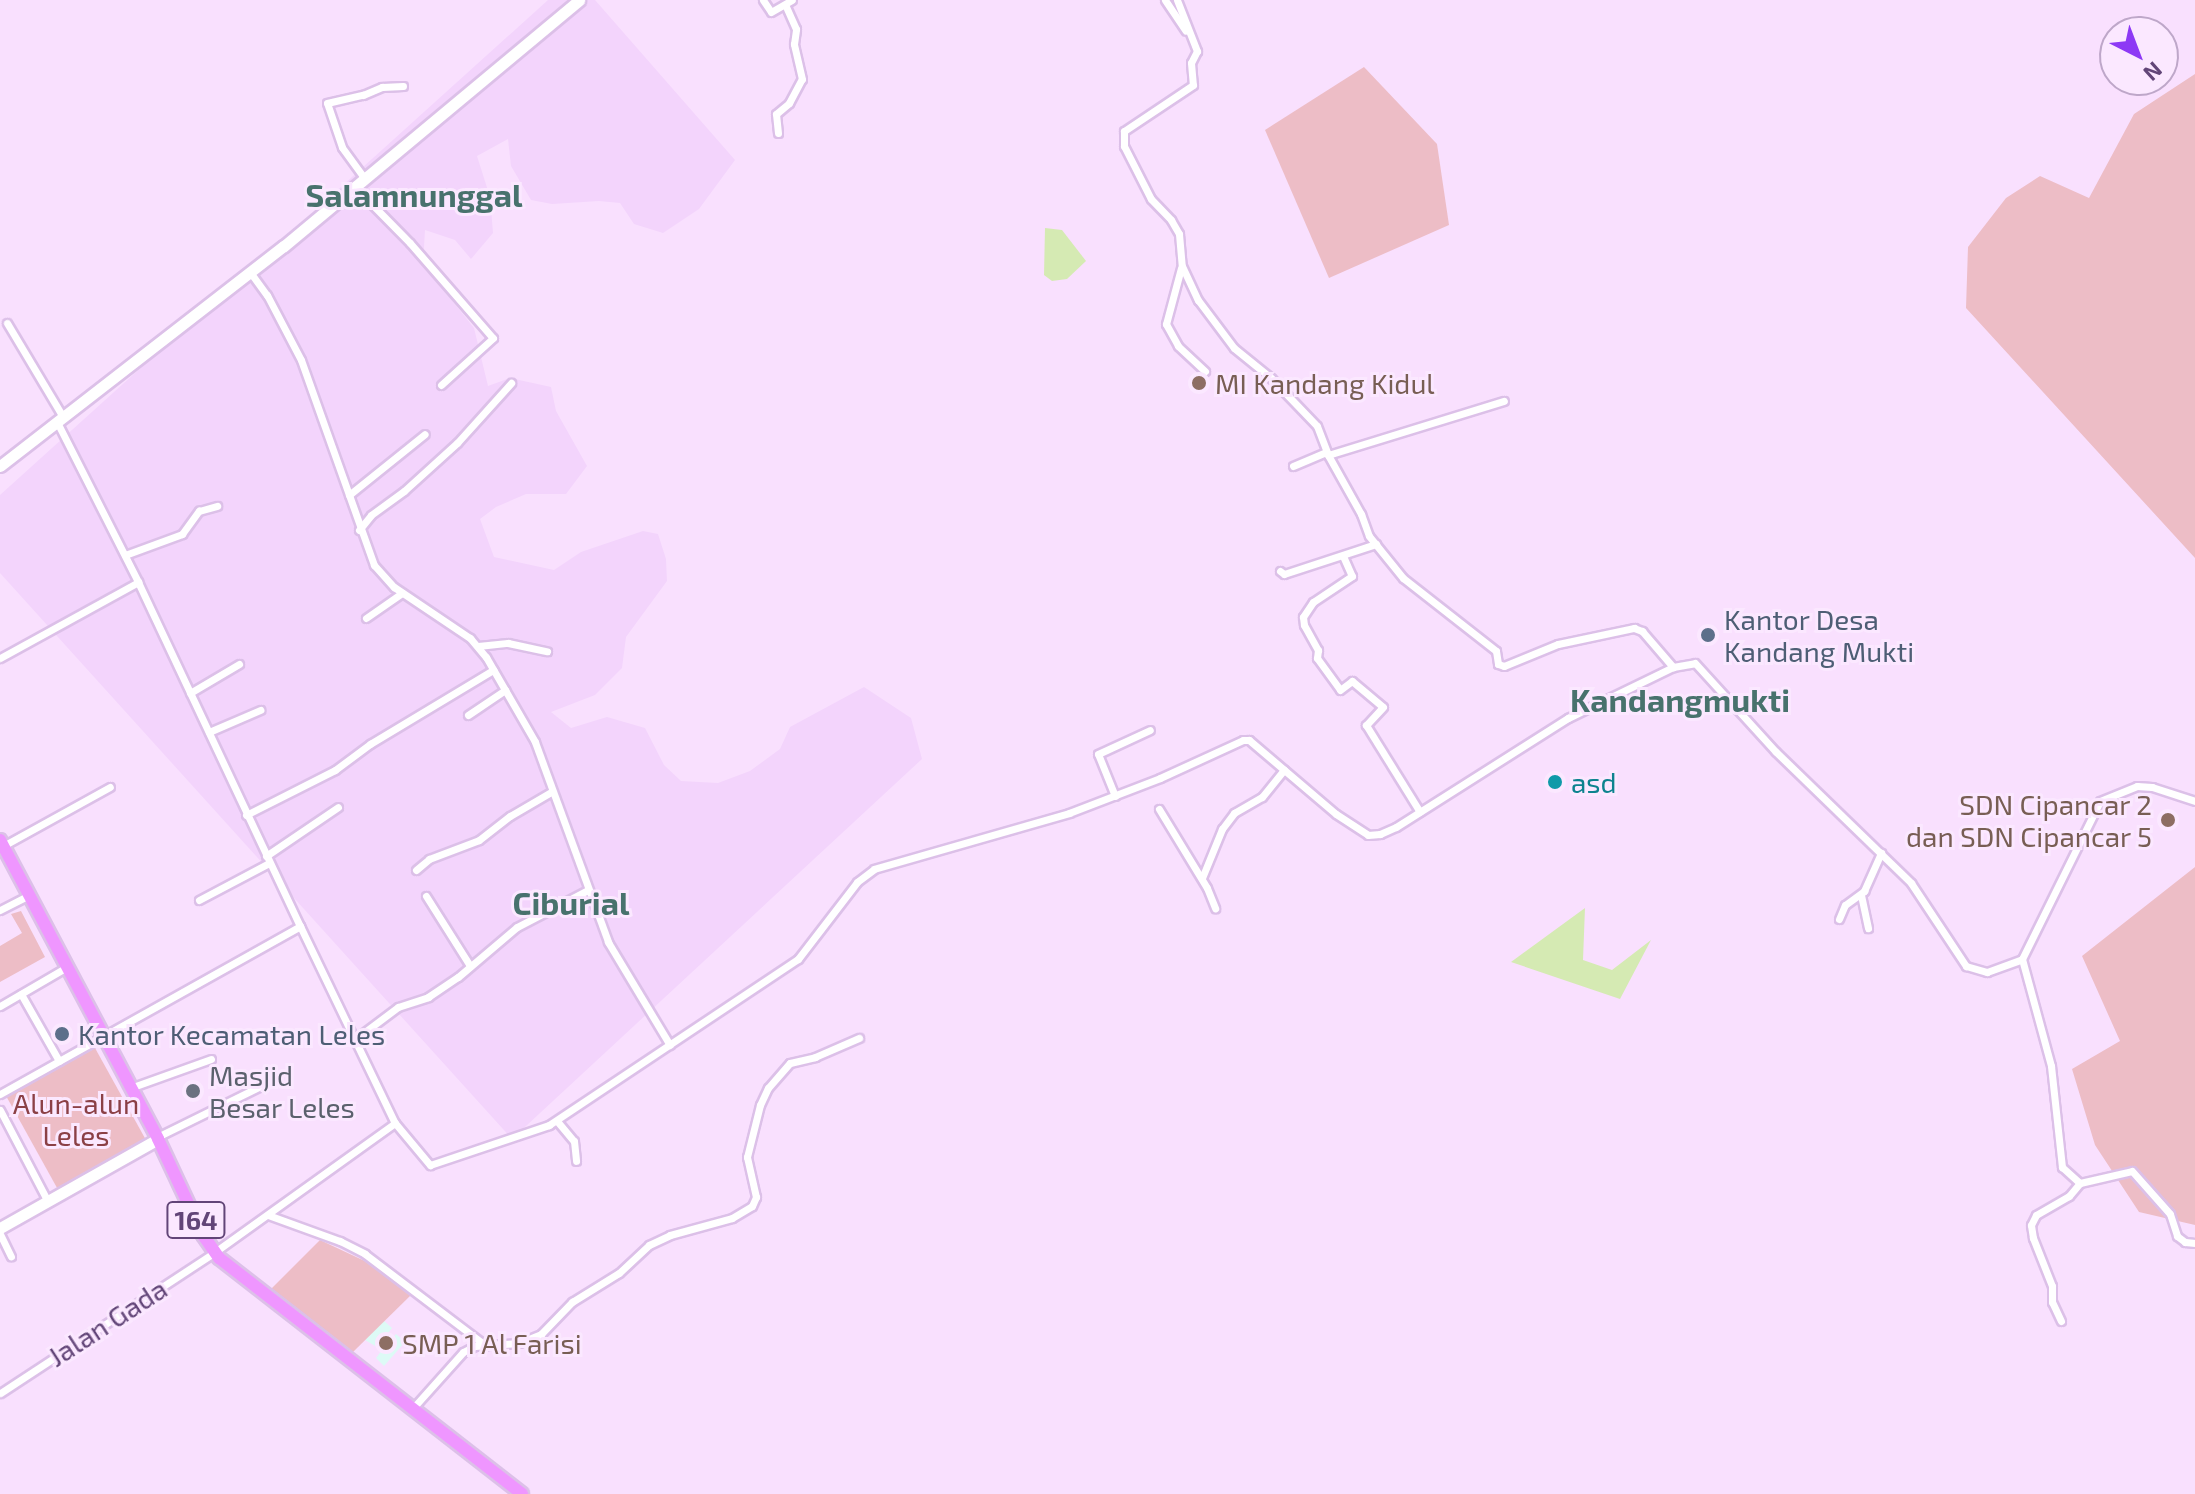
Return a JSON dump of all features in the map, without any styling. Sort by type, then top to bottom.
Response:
[{"type":"main road","name":"164","points":[[2,848],[158,1138],[203,1235],[215,1252],[522,1494]]},
{"type":"street","points":[[0,466],[250,272],[579,0]]},
{"type":"street","points":[[763,0],[769,11],[789,3],[796,29],[794,44],[802,79],[789,103],[776,114],[778,133]]},
{"type":"street","points":[[1165,0],[1193,41]]},
{"type":"street","points":[[1177,0],[1197,51],[1191,63],[1193,85],[1124,131],[1122,138],[1151,199],[1171,220],[1179,234],[1182,266],[1198,300],[1225,337],[1309,416],[1376,544],[1403,578],[1496,651],[1498,664],[1504,666],[1558,644],[1634,628],[1642,631],[1673,667]]},
{"type":"street","points":[[403,86],[382,87],[327,103],[342,147],[360,183],[493,338],[441,385]]},
{"type":"street","points":[[1182,266],[1166,324],[1178,346],[1205,371]]},
{"type":"street","points":[[250,272],[267,295],[301,360],[359,530],[378,571],[402,593],[478,646],[493,670],[535,742],[588,890],[619,963],[670,1045]]},
{"type":"street","points":[[7,323],[60,420],[395,1123],[430,1165],[533,1132],[557,1121],[798,959],[857,882],[874,869],[1046,820],[1115,796],[1243,740],[1249,740],[1336,814],[1368,835],[1396,827],[1568,718],[1673,667],[1695,663],[1776,752],[1911,883],[1966,966],[1987,972],[2022,959]]},
{"type":"street","points":[[359,530],[371,515],[404,491],[457,443],[511,383]]},
{"type":"street","points":[[1293,466],[1504,401]]},
{"type":"street","points":[[349,495],[425,434]]},
{"type":"street","points":[[125,555],[182,534],[199,511],[217,506]]},
{"type":"street","points":[[1280,571],[1284,574],[1376,544]]},
{"type":"street","points":[[1343,556],[1352,576],[1313,602],[1303,617],[1304,625],[1318,650],[1317,658],[1340,690],[1352,681],[1383,707],[1366,725],[1420,812]]},
{"type":"street","points":[[0,658],[138,582]]},
{"type":"street","points":[[366,618],[402,593]]},
{"type":"street","points":[[478,646],[508,643],[547,651]]},
{"type":"street","points":[[190,693],[239,664]]},
{"type":"street","points":[[246,815],[335,770],[370,744],[493,670]]},
{"type":"street","points":[[468,715],[505,690]]},
{"type":"street","points":[[209,732],[260,710]]},
{"type":"street","points":[[1115,796],[1098,754],[1150,730]]},
{"type":"street","points":[[1202,878],[1222,829],[1234,813],[1262,797],[1284,770]]},
{"type":"street","points":[[2080,1183],[2062,1167],[2051,1066],[2022,959],[2100,801],[2137,786],[2152,787],[2195,801]]},
{"type":"street","points":[[2,848],[110,787]]},
{"type":"street","points":[[416,870],[429,859],[479,840],[506,819],[551,792]]},
{"type":"street","points":[[199,900],[268,859],[338,807]]},
{"type":"street","points":[[1159,809],[1202,878],[1215,908]]},
{"type":"street","points":[[1839,919],[1845,905],[1861,895],[1881,853]]},
{"type":"street","points":[[354,1040],[398,1007],[428,997],[517,927],[588,890]]},
{"type":"street","points":[[1861,895],[1868,928]]},
{"type":"street","points":[[0,910],[28,896]]},
{"type":"street","points":[[426,896],[470,966]]},
{"type":"street","points":[[0,1094],[300,926]]},
{"type":"street","points":[[0,1006],[65,968]]},
{"type":"street","points":[[21,994],[59,1061]]},
{"type":"street","points":[[413,1408],[463,1352],[485,1345],[519,1343],[541,1334],[572,1302],[619,1273],[649,1245],[670,1235],[732,1218],[752,1206],[756,1197],[747,1157],[760,1105],[768,1088],[790,1063],[815,1057],[859,1038]]},
{"type":"street","points":[[130,1088],[211,1059]]},
{"type":"street","points":[[0,1228],[158,1138],[271,1081]]},
{"type":"street","points":[[0,1110],[48,1202]]},
{"type":"street","points":[[557,1121],[574,1141],[576,1161]]},
{"type":"street","name":"Jalan Gada","points":[[0,1393],[215,1252],[395,1123]]},
{"type":"street","points":[[2061,1321],[2052,1302],[2052,1286],[2031,1225],[2036,1215],[2069,1196],[2080,1183],[2132,1171],[2170,1214],[2177,1236],[2185,1242],[2195,1243]]},
{"type":"street","points":[[268,1215],[332,1237],[365,1254],[485,1345]]},
{"type":"street","points":[[0,1234],[11,1257]]},
{"type":"shaded area","points":[[548,0],[595,0],[735,160],[699,209],[663,233],[634,224],[620,203],[552,204],[531,200],[511,166],[508,139],[477,156],[490,197],[493,233],[471,259],[455,240],[425,230],[423,264],[474,328],[488,386],[510,378],[551,387],[556,411],[587,466],[566,494],[526,494],[496,507],[480,519],[494,557],[554,570],[581,552],[643,531],[658,534],[666,559],[667,581],[626,637],[622,668],[595,695],[551,712],[571,728],[607,717],[645,728],[664,765],[681,781],[718,783],[750,771],[780,749],[790,727],[864,687],[911,718],[922,759],[512,1139],[0,573],[0,495]]},
{"type":"shaded area","points":[[1045,228],[1062,230],[1086,261],[1067,279],[1052,281],[1044,275]]},
{"type":"shaded area","points":[[1585,908],[1583,960],[1612,970],[1651,940],[1620,999],[1511,962]]},
{"type":"shaded area","name":"SMP 1 Al Farisi","points":[[383,1320],[392,1328],[386,1336],[391,1340],[396,1334],[405,1342],[384,1366],[376,1358],[382,1350],[365,1340]]},
{"type":"green space","points":[[1364,67],[1437,144],[1449,225],[1329,278],[1265,130]]},
{"type":"green space","points":[[2195,74],[2195,558],[1966,308],[1968,247],[2006,198],[2040,176],[2089,198],[2134,114],[2161,96],[2179,96],[2179,84]]},
{"type":"green space","points":[[2195,867],[2195,1225],[2139,1212],[2095,1145],[2072,1069],[2120,1041],[2082,956]]},
{"type":"green space","points":[[21,911],[45,957],[0,982],[0,946],[22,933],[11,914]]},
{"type":"green space","name":"Alun-alun Leles","points":[[95,1048],[146,1141],[58,1190],[7,1097]]},
{"type":"green space","points":[[320,1240],[369,1263],[411,1295],[352,1353],[269,1291]]},
{"type":"place","name":"MI Kandang Kidul","points":[[1199,383]]},
{"type":"place","name":"Kantor Desa Kandang Mukti","points":[[1708,635]]},
{"type":"place","name":"asd","points":[[1555,782]]},
{"type":"place","name":"SDN Cipancar 2 dan SDN Cipancar 5","points":[[2168,820]]},
{"type":"place","name":"Kantor Kecamatan Leles","points":[[62,1034]]},
{"type":"place","name":"Masjid Besar Leles","points":[[193,1091]]},
{"type":"place","name":"SMP 1 Al Farisi","points":[[386,1343]]},
{"type":"district","name":"Salamnunggal","points":[[414,194]]},
{"type":"district","name":"Kandangmukti","points":[[1680,699]]},
{"type":"district","name":"Ciburial","points":[[571,902]]}]
